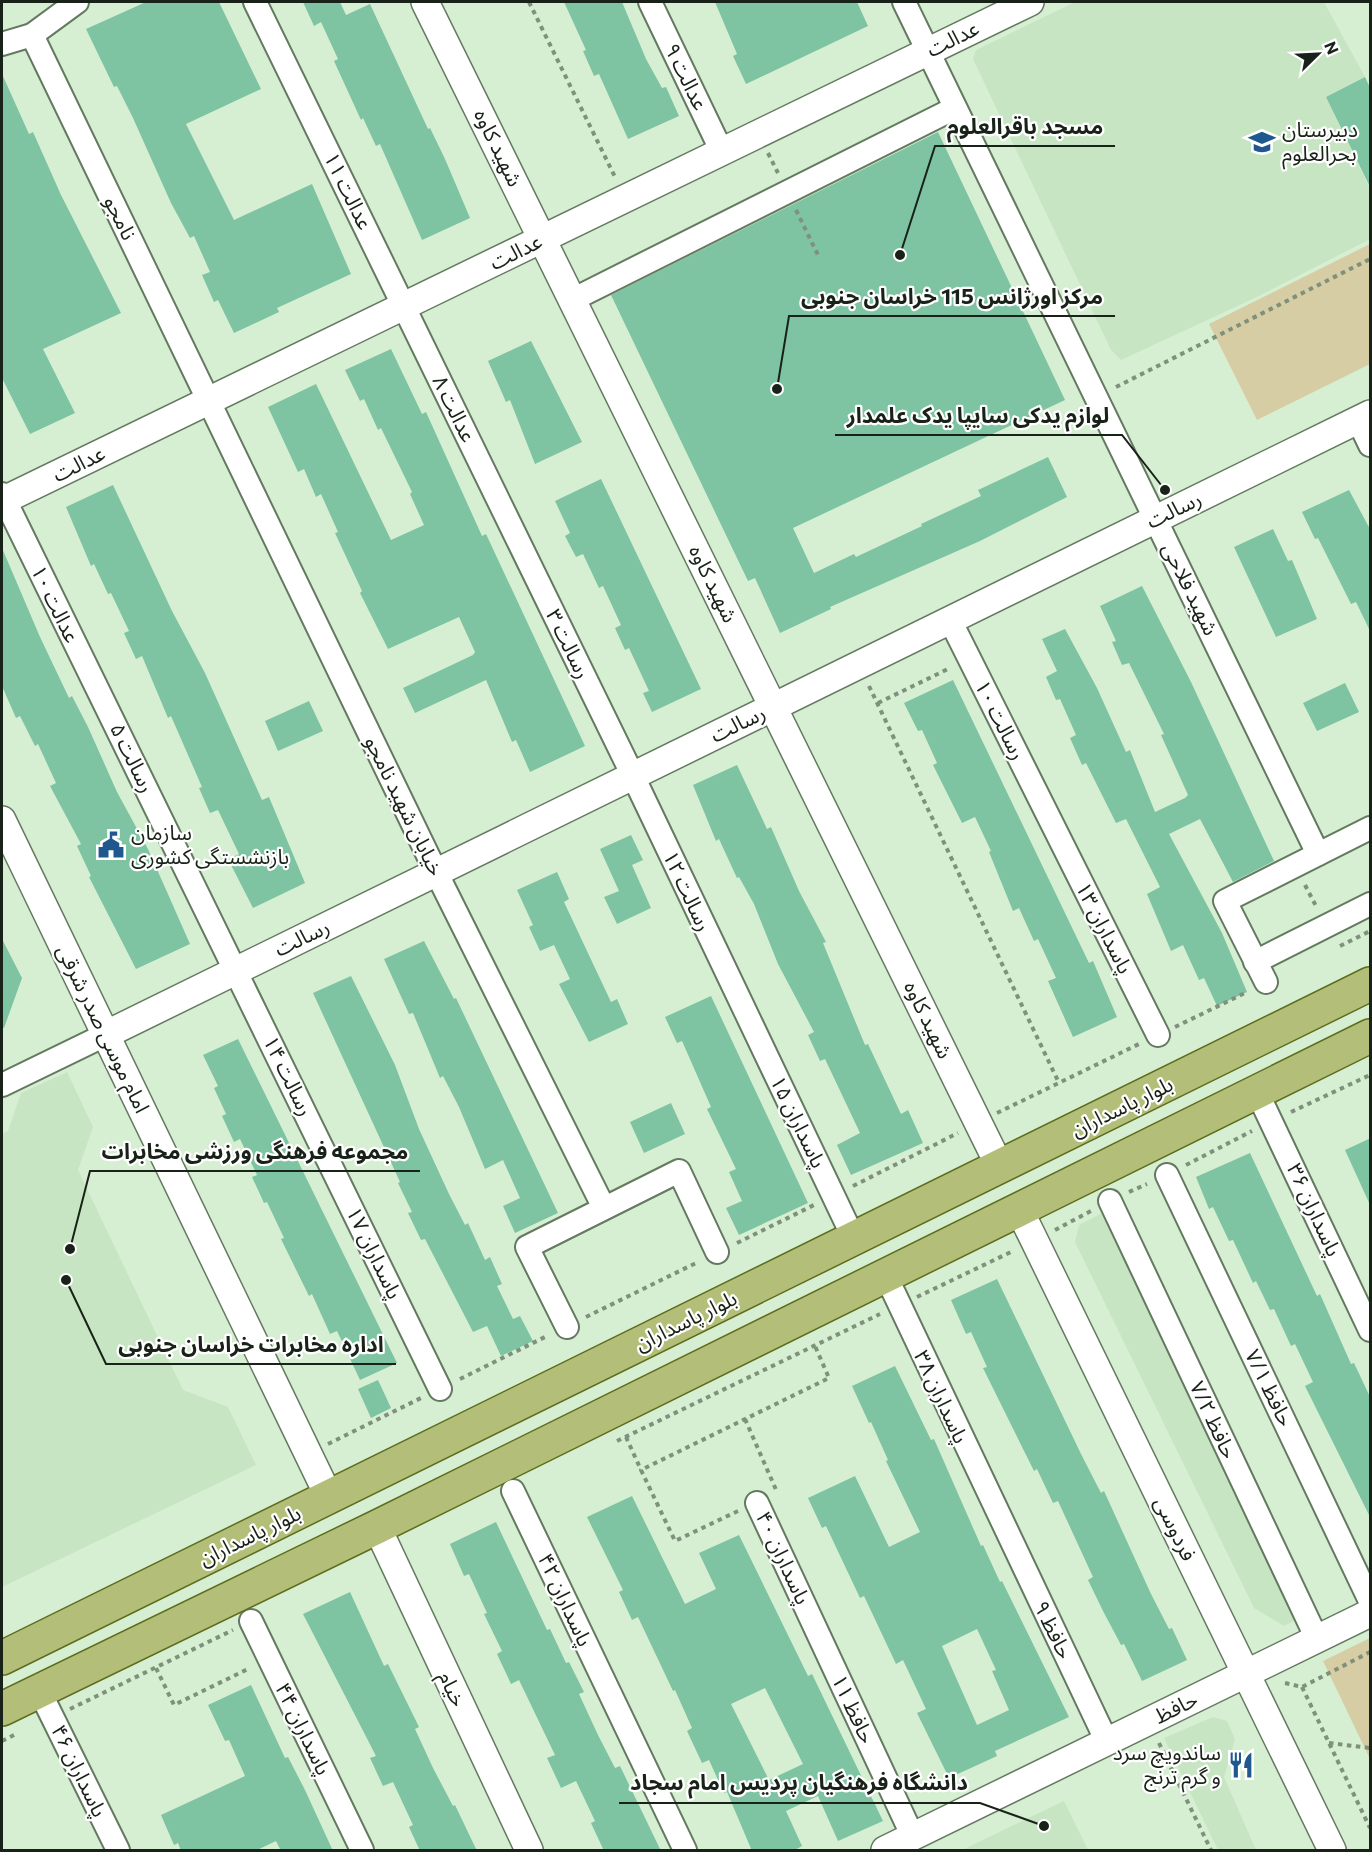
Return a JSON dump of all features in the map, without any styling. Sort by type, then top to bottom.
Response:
[{"type":"main road","name":"بلوار پاسداران","points":[[2,1658],[1371,984]]},
{"type":"main road","points":[[2,1709],[47,1705],[377,1527],[885,1274],[1371,1036]]},
{"type":"street","points":[[2,44],[33,35],[77,2]]},
{"type":"street","name":"عدالت ۱۱","points":[[255,2],[404,306]]},
{"type":"street","name":"شهید کاوه","points":[[425,2],[1000,1167]]},
{"type":"street","name":"عدالت ۹","points":[[650,2],[722,152]]},
{"type":"street","name":"شهید فلاحی","points":[[904,2],[1318,854]]},
{"type":"street","name":"عدالت","points":[[2,498],[1030,2]]},
{"type":"street","name":"نامجو","points":[[33,35],[207,401]]},
{"type":"street","points":[[572,300],[955,108]]},
{"type":"street","name":"عدالت ۸","points":[[404,306],[504,512]]},
{"type":"street","name":"خیابان شهید نامجو","points":[[207,401],[436,872],[604,1208]]},
{"type":"street","points":[[1364,417],[1371,445]]},
{"type":"street","name":"رسالت","points":[[105,1035],[1364,417]]},
{"type":"street","name":"عدالت ۱۰","points":[[2,498],[106,708]]},
{"type":"street","name":"رسالت ۳","points":[[504,512],[633,776]]},
{"type":"street","name":"رسالت ۱۰","points":[[950,620],[1049,820]]},
{"type":"street","name":"رسالت ۵","points":[[106,708],[237,970]]},
{"type":"street","name":"رسالت ۱۲","points":[[633,776],[741,1005]]},
{"type":"street","name":"امام موسی صدر شرقی","points":[[2,820],[329,1497]]},
{"type":"street","name":"پاسداران ۱۳","points":[[1049,820],[1158,1035]]},
{"type":"street","points":[[1266,982],[1225,901],[1371,828]]},
{"type":"street","points":[[1256,962],[1371,904]]},
{"type":"street","name":"رسالت ۱۴","points":[[237,970],[340,1183]]},
{"type":"street","name":"پاسداران ۱۵","points":[[741,1005],[854,1239]]},
{"type":"street","points":[[2,1085],[105,1035]]},
{"type":"street","name":"پاسداران ۳۶","points":[[1257,1092],[1371,1330]]},
{"type":"street","points":[[567,1327],[527,1247],[604,1208],[679,1171],[717,1252]]},
{"type":"street","name":"حافظ ۷/۱","points":[[1167,1174],[1371,1601]]},
{"type":"street","name":"پاسداران ۱۷","points":[[340,1183],[440,1389]]},
{"type":"street","name":"حافظ ۷/۲","points":[[1110,1201],[1317,1639]]},
{"type":"street","name":"فردوسی","points":[[1019,1209],[1332,1851]]},
{"type":"street","name":"پاسداران ۳۸","points":[[885,1274],[999,1518]]},
{"type":"street","name":"پاسداران ۴۲","points":[[513,1491],[685,1851]]},
{"type":"street","name":"پاسداران ۴۰","points":[[757,1503],[809,1614]]},
{"type":"street","name":"حافظ ۹","points":[[999,1518],[1107,1742]]},
{"type":"street","name":"خیام","points":[[377,1527],[529,1851]]},
{"type":"street","name":"حافظ","points":[[885,1851],[1371,1613]]},
{"type":"street","name":"حافظ ۱۱","points":[[809,1614],[913,1837]]},
{"type":"street","name":"پاسداران ۴۴","points":[[251,1621],[359,1844]]},
{"type":"street","name":"پاسداران ۴۶","points":[[47,1705],[118,1851]]},
{"type":"path","points":[[529,2],[626,198]]},
{"type":"path","points":[[1096,397],[1371,259]]},
{"type":"path","points":[[878,703],[969,659]]},
{"type":"path","points":[[859,665],[1059,1083]]},
{"type":"path","points":[[641,1470],[830,1378],[815,1346]]},
{"type":"path","points":[[626,1437],[675,1540],[777,1492],[744,1419]]},
{"type":"path","points":[[2,1741],[47,1705],[156,1668],[251,1621]]},
{"type":"path","points":[[1341,1667],[1371,1652]]},
{"type":"path","points":[[156,1668],[174,1705],[269,1658]]},
{"type":"path","points":[[1302,1686],[1371,1828]]},
{"type":"path","points":[[1149,1721],[1211,1851]]},
{"type":"path","points":[[1329,1743],[1371,1748]]},
{"type":"shaded area","points":[[1075,2],[1324,2],[1365,77],[1326,97],[1370,189],[1370,239],[1257,297],[1121,360],[1111,350],[973,59],[976,50]]},
{"type":"shaded area","points":[[1370,244],[1370,364],[1257,420],[1209,324]]},
{"type":"shaded area","points":[[67,1072],[93,1127],[78,1170],[183,1390],[228,1407],[256,1465],[2,1587],[2,1134],[8,1131],[21,1093]]},
{"type":"shaded area","points":[[1102,1213],[1111,1216],[1302,1617],[1284,1626],[1254,1608],[1075,1242],[1079,1225]]},
{"type":"shaded area","points":[[1370,1638],[1370,1759],[1323,1661]]},
{"type":"shaded area","points":[[1213,1717],[1227,1721],[1235,1739],[1224,1777],[1256,1850],[1218,1850],[1164,1738]]},
{"type":"shaded area","points":[[1064,1801],[1088,1850],[962,1850]]},
{"type":"building","points":[[146,2],[219,2],[261,89],[186,124],[234,220],[312,184],[351,274],[277,308],[279,312],[234,333],[218,300],[214,302],[202,275],[210,272],[194,236],[190,238],[171,203],[133,118],[117,86],[114,87],[86,29]]},
{"type":"building","points":[[303,2],[340,2],[346,15],[370,4],[428,129],[430,128],[445,159],[470,218],[422,240],[380,144],[376,146],[363,118],[361,120],[334,61],[338,59],[321,22],[314,26]]},
{"type":"building","points":[[564,2],[622,2],[646,59],[662,88],[666,87],[679,116],[628,139],[599,74],[594,76],[583,51],[586,50]]},
{"type":"building","points":[[715,2],[857,2],[868,26],[746,84],[733,56],[737,54]]},
{"type":"building","points":[[2,74],[29,134],[33,132],[61,195],[121,313],[43,349],[75,413],[30,434],[2,378]]},
{"type":"building","points":[[1365,77],[1371,90],[1371,189],[1326,97]]},
{"type":"building","points":[[938,132],[1065,400],[793,528],[814,573],[854,554],[856,557],[922,526],[921,524],[981,496],[978,490],[1048,457],[1067,497],[980,541],[830,607],[831,609],[780,633],[755,578],[748,581],[611,295]]},
{"type":"building","points":[[531,341],[582,442],[535,464],[510,400],[506,402],[488,361]]},
{"type":"building","points":[[391,349],[422,414],[426,412],[482,536],[486,534],[585,746],[530,772],[516,740],[512,742],[486,680],[415,713],[403,688],[475,652],[459,617],[388,649],[360,593],[362,591],[335,533],[338,532],[321,494],[316,497],[304,469],[298,472],[268,407],[316,384],[391,540],[424,525],[410,494],[412,492],[381,428],[378,430],[364,399],[360,401],[345,370]]},
{"type":"building","points":[[601,479],[701,689],[652,712],[643,693],[649,691],[629,648],[625,650],[615,628],[621,625],[603,586],[599,588],[583,554],[576,557],[565,536],[570,533],[555,501]]},
{"type":"building","points":[[113,485],[172,611],[205,673],[262,800],[269,797],[305,883],[253,908],[228,859],[239,854],[218,810],[210,813],[199,788],[202,787],[171,716],[168,718],[142,656],[136,659],[124,633],[129,631],[111,593],[108,594],[94,564],[91,566],[66,507]]},
{"type":"building","points":[[1349,490],[1371,531],[1371,633],[1356,602],[1351,604],[1318,538],[1315,539],[1302,512]]},
{"type":"building","points":[[1273,529],[1288,561],[1292,560],[1317,619],[1276,637],[1234,547]]},
{"type":"building","points":[[2,548],[40,637],[69,698],[72,696],[88,727],[117,792],[148,849],[190,944],[136,969],[89,877],[91,876],[77,846],[81,844],[50,786],[56,783],[38,744],[35,746],[20,716],[16,718],[2,686]]},
{"type":"building","points":[[1142,586],[1191,682],[1274,861],[1233,882],[1200,819],[1169,834],[1222,933],[1247,992],[1217,1006],[1204,978],[1199,980],[1183,945],[1171,951],[1147,894],[1160,887],[1126,819],[1116,823],[1086,763],[1082,765],[1070,738],[1076,735],[1060,699],[1056,700],[1046,677],[1057,671],[1042,639],[1065,629],[1097,688],[1126,752],[1130,750],[1155,812],[1185,798],[1188,795],[1161,735],[1164,734],[1129,663],[1122,665],[1112,642],[1116,641],[1100,606]]},
{"type":"building","points":[[953,680],[1089,963],[1093,961],[1117,1017],[1073,1037],[1048,981],[1056,978],[1038,939],[1034,941],[1019,908],[1013,911],[989,852],[991,851],[975,817],[962,823],[933,765],[937,763],[922,730],[918,731],[904,703]]},
{"type":"building","points":[[1345,683],[1359,712],[1317,731],[1303,703]]},
{"type":"building","points":[[309,701],[323,731],[278,751],[265,721]]},
{"type":"building","points":[[737,765],[767,829],[771,827],[799,891],[826,942],[823,943],[865,1045],[868,1044],[901,1114],[908,1110],[923,1143],[851,1175],[837,1145],[860,1133],[825,1059],[820,1061],[808,1035],[814,1032],[778,964],[754,904],[739,877],[737,878],[719,839],[716,841],[693,785]]},
{"type":"building","points":[[631,835],[643,860],[632,865],[651,908],[617,924],[604,897],[619,891],[600,849]]},
{"type":"building","points":[[557,872],[569,899],[564,902],[611,1002],[617,999],[628,1024],[589,1042],[559,984],[570,979],[554,945],[540,951],[529,927],[533,925],[517,890]]},
{"type":"building","points":[[2,939],[22,978],[4,1028],[2,1027]]},
{"type":"building","points":[[424,941],[454,999],[456,998],[558,1213],[515,1233],[503,1206],[520,1198],[503,1160],[485,1169],[459,1107],[443,1076],[440,1078],[413,1013],[409,1014],[384,959]]},
{"type":"building","points":[[351,976],[395,1065],[419,1129],[449,1194],[465,1225],[468,1223],[485,1260],[490,1257],[502,1284],[497,1286],[513,1319],[520,1316],[533,1341],[501,1356],[487,1326],[473,1332],[425,1239],[421,1240],[408,1213],[412,1212],[398,1183],[400,1182],[313,993]]},
{"type":"building","points":[[711,996],[808,1203],[739,1235],[726,1208],[742,1201],[729,1172],[736,1169],[707,1109],[711,1107],[682,1041],[677,1043],[665,1017]]},
{"type":"building","points":[[238,1039],[397,1363],[360,1380],[337,1331],[330,1334],[312,1294],[309,1296],[281,1239],[284,1238],[267,1202],[264,1203],[252,1177],[257,1175],[240,1139],[234,1142],[222,1116],[226,1114],[214,1088],[218,1086],[203,1055]]},
{"type":"building","points":[[671,1103],[685,1134],[644,1153],[630,1122]]},
{"type":"building","points":[[1371,1138],[1371,1207],[1345,1150]]},
{"type":"building","points":[[1250,1153],[1317,1296],[1320,1294],[1351,1364],[1354,1363],[1371,1399],[1371,1519],[1305,1386],[1313,1382],[1295,1344],[1291,1346],[1274,1309],[1270,1310],[1256,1281],[1253,1283],[1233,1240],[1229,1241],[1213,1207],[1209,1209],[1196,1177]]},
{"type":"building","points":[[997,1279],[1081,1454],[1101,1493],[1104,1491],[1151,1594],[1169,1629],[1172,1628],[1187,1660],[1142,1681],[1088,1580],[1093,1577],[1058,1501],[1053,1503],[1037,1469],[1034,1471],[983,1368],[987,1367],[971,1332],[966,1334],[951,1300]]},
{"type":"building","points":[[895,1366],[931,1440],[934,1439],[981,1546],[983,1545],[1000,1582],[1002,1581],[1069,1717],[995,1751],[997,1756],[949,1778],[917,1713],[926,1709],[903,1660],[896,1664],[864,1596],[860,1598],[826,1526],[822,1528],[808,1498],[855,1476],[889,1547],[920,1532],[886,1461],[888,1460],[871,1422],[869,1423],[852,1386]],"holes":[[[977,1629],[996,1670],[992,1671],[1009,1710],[977,1725],[942,1646]]]},
{"type":"building","points":[[378,1380],[391,1408],[371,1418],[358,1389]]},
{"type":"building","points":[[632,1496],[685,1604],[716,1589],[699,1553],[739,1535],[808,1676],[812,1674],[883,1821],[838,1841],[818,1796],[786,1811],[802,1846],[793,1851],[752,1851],[727,1792],[724,1793],[709,1760],[702,1763],[687,1731],[692,1728],[675,1690],[673,1691],[638,1617],[632,1620],[619,1592],[623,1590],[587,1517]],"holes":[[[765,1688],[803,1764],[769,1780],[731,1704]]]},
{"type":"building","points":[[496,1522],[547,1630],[550,1629],[566,1663],[569,1662],[584,1692],[579,1694],[598,1735],[615,1768],[620,1766],[661,1851],[604,1851],[591,1823],[595,1821],[576,1781],[561,1788],[547,1758],[555,1755],[519,1680],[511,1684],[497,1654],[502,1651],[484,1614],[487,1613],[469,1574],[464,1576],[450,1544]]},
{"type":"building","points":[[350,1592],[384,1666],[388,1664],[419,1727],[415,1729],[433,1768],[453,1806],[455,1805],[477,1851],[420,1851],[409,1827],[413,1825],[393,1782],[383,1786],[370,1758],[376,1756],[303,1614]]},
{"type":"building","points":[[251,1685],[285,1758],[288,1757],[305,1790],[333,1851],[281,1851],[276,1841],[255,1851],[181,1851],[178,1843],[174,1845],[161,1815],[245,1776],[229,1740],[225,1741],[208,1705]]},
{"type":"place","name":"دبیرستان بحرالعلوم","points":[[1262,142]]},
{"type":"place","name":"مسجد باقرالعلوم","points":[[900,255]]},
{"type":"place","name":"مرکز اورژانس 115 خراسان جنوبی","points":[[777,389]]},
{"type":"place","name":"لوازم یدکی سایپا یدک علمدار","points":[[1165,490]]},
{"type":"place","name":"سازمان بازنشستگی کشوری","points":[[111,845]]},
{"type":"place","name":"مجموعه فرهنگی ورزشی مخابرات","points":[[70,1249]]},
{"type":"place","name":"اداره مخابرات خراسان جنوبی","points":[[66,1280]]},
{"type":"place","name":"ساندویچ سرد و گرم ترنج","points":[[1241,1765]]},
{"type":"place","name":"دانشگاه فرهنگیان پردیس امام سجاد","points":[[1044,1826]]}]
